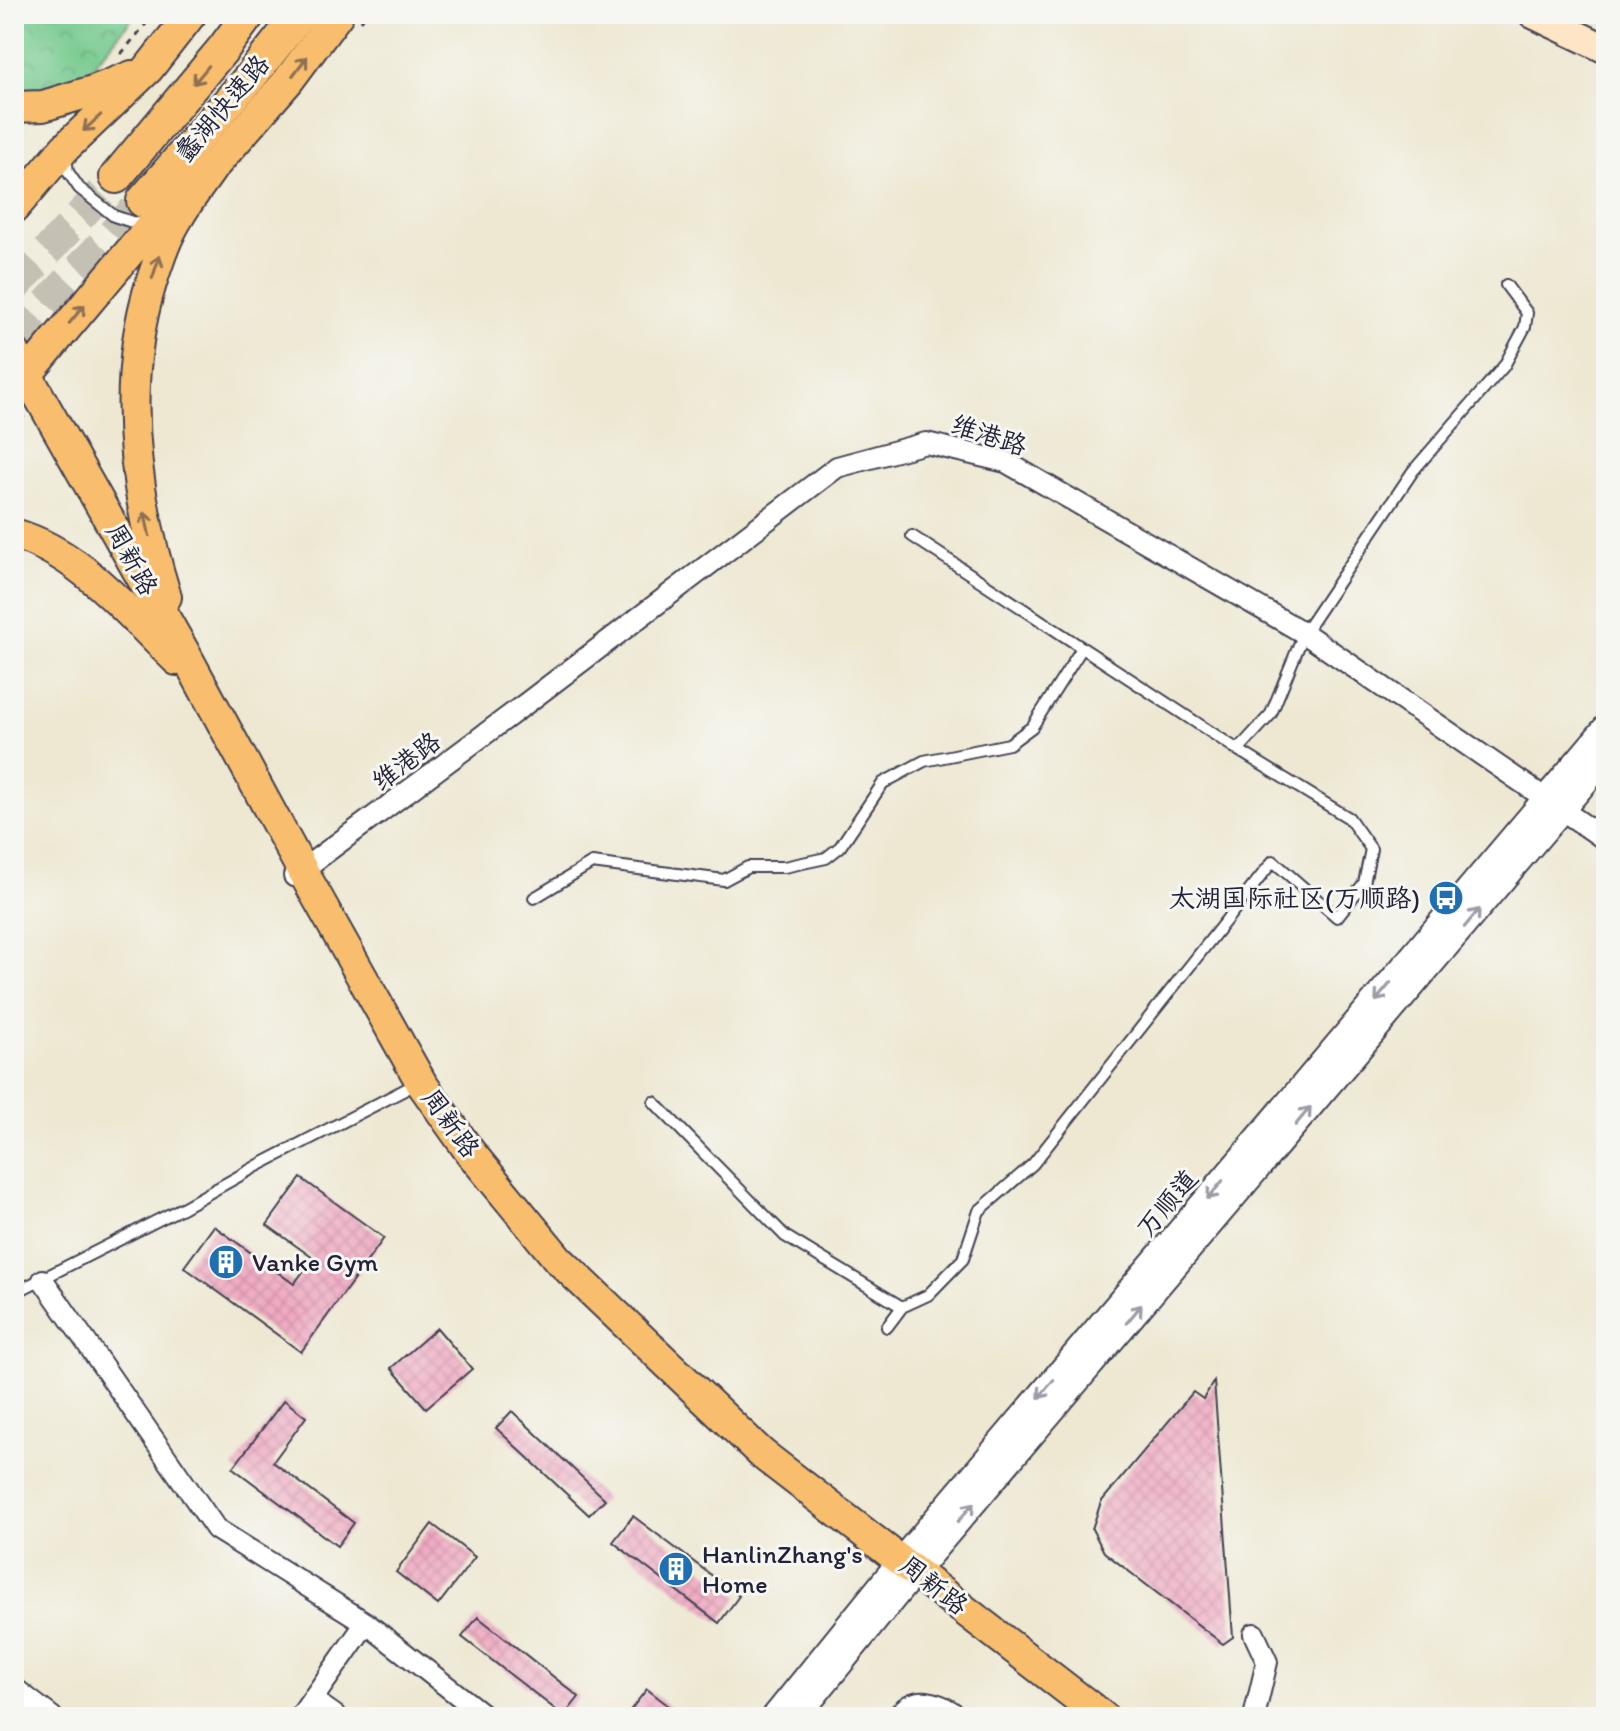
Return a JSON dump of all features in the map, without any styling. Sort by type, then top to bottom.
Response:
[{"type":"highway","name":"蠡湖快速路","points":[[116,177],[249,14]]},
{"type":"highway","name":"蠡湖快速路","points":[[148,212],[300,14]]},
{"type":"main road","points":[[14,208],[65,148],[148,69],[191,14]]},
{"type":"main road","points":[[180,656],[145,515],[135,448],[133,387],[148,295],[160,255],[177,219],[212,168],[288,81],[338,14]]},
{"type":"main road","points":[[1533,14],[1606,49]]},
{"type":"main road","points":[[14,107],[43,106],[96,90],[148,69]]},
{"type":"main road","points":[[18,373],[148,212],[212,168]]},
{"type":"main road","name":"周新路","points":[[18,373],[180,656],[301,878],[422,1084],[470,1152],[558,1259],[762,1454],[1093,1717]]},
{"type":"main road","points":[[14,534],[63,555],[180,656]]},
{"type":"main road","name":"周新路","points":[[301,878],[363,1002],[412,1086],[464,1160],[549,1263],[642,1356],[757,1460],[1103,1717]]},
{"type":"street","name":"维港路","points":[[301,878],[532,710],[842,475],[923,452],[1003,471],[1302,637],[1552,808],[1606,840]]},
{"type":"street","name":"万顺道","points":[[774,1717],[906,1568],[1552,808],[1606,727]]},
{"type":"street","name":"万顺道","points":[[1552,808],[1606,758]]},
{"type":"street","name":"维港路","points":[[1552,808],[1606,851]]},
{"type":"street","points":[[43,1280],[216,1529],[366,1623],[486,1717]]},
{"type":"street","name":"万顺道","points":[[797,1717],[906,1568]]},
{"type":"street","points":[[300,1717],[366,1623]]},
{"type":"street","points":[[1254,1634],[1267,1662],[1254,1717]]},
{"type":"street","points":[[14,1688],[52,1717]]},
{"type":"street","points":[[313,1700],[337,1717]]},
{"type":"street","points":[[897,1717],[904,1708],[921,1701],[947,1708],[959,1717]]},
{"type":"lane","points":[[65,148],[68,172],[79,188],[114,216],[132,222],[148,212]]},
{"type":"lane","points":[[1238,750],[1271,714],[1302,637],[1413,471],[1504,366],[1525,327],[1527,313],[1506,285]]},
{"type":"lane","points":[[887,1327],[902,1307],[928,1295],[963,1259],[979,1211],[1033,1164],[1273,861],[1337,917],[1364,883],[1371,849],[1349,818],[1238,750],[912,536]]},
{"type":"lane","points":[[534,898],[592,863],[724,880],[748,867],[784,867],[826,858],[840,847],[883,783],[924,761],[1009,744],[1032,727],[1082,648]]},
{"type":"lane","points":[[14,1293],[412,1086]]},
{"type":"lane","points":[[654,1102],[785,1236],[902,1307]]},
{"type":"green space","points":[[14,14],[136,14],[75,88],[14,98]]},
{"type":"building","name":"Vanke Gym","points":[[301,1178],[384,1238],[301,1352],[184,1267],[214,1226],[294,1284],[313,1258],[267,1225]]},
{"type":"building","points":[[437,1328],[472,1369],[426,1408],[391,1368]]},
{"type":"building","points":[[1214,1381],[1233,1637],[1223,1644],[1104,1552],[1092,1529],[1101,1502],[1193,1392],[1203,1399]]},
{"type":"building","points":[[284,1400],[306,1417],[273,1462],[354,1523],[337,1546],[233,1468]]},
{"type":"building","points":[[512,1411],[605,1499],[589,1515],[496,1428]]},
{"type":"building","name":"HanlinZhang's Home","points":[[633,1516],[739,1596],[719,1623],[613,1542]]},
{"type":"building","points":[[432,1524],[475,1557],[438,1605],[396,1572]]},
{"type":"building","points":[[478,1617],[579,1697],[564,1716],[462,1637]]},
{"type":"building","points":[[647,1689],[683,1717],[625,1717]]},
{"type":"tunnel","points":[[14,287],[116,177]]},
{"type":"tunnel","points":[[14,339],[143,201]]},
{"type":"place","name":"太湖国际社区(万顺路)","points":[[1446,898]]},
{"type":"place","name":"Vanke Gym","points":[[226,1262]]},
{"type":"place","name":"HanlinZhang's Home","points":[[676,1569]]}]
